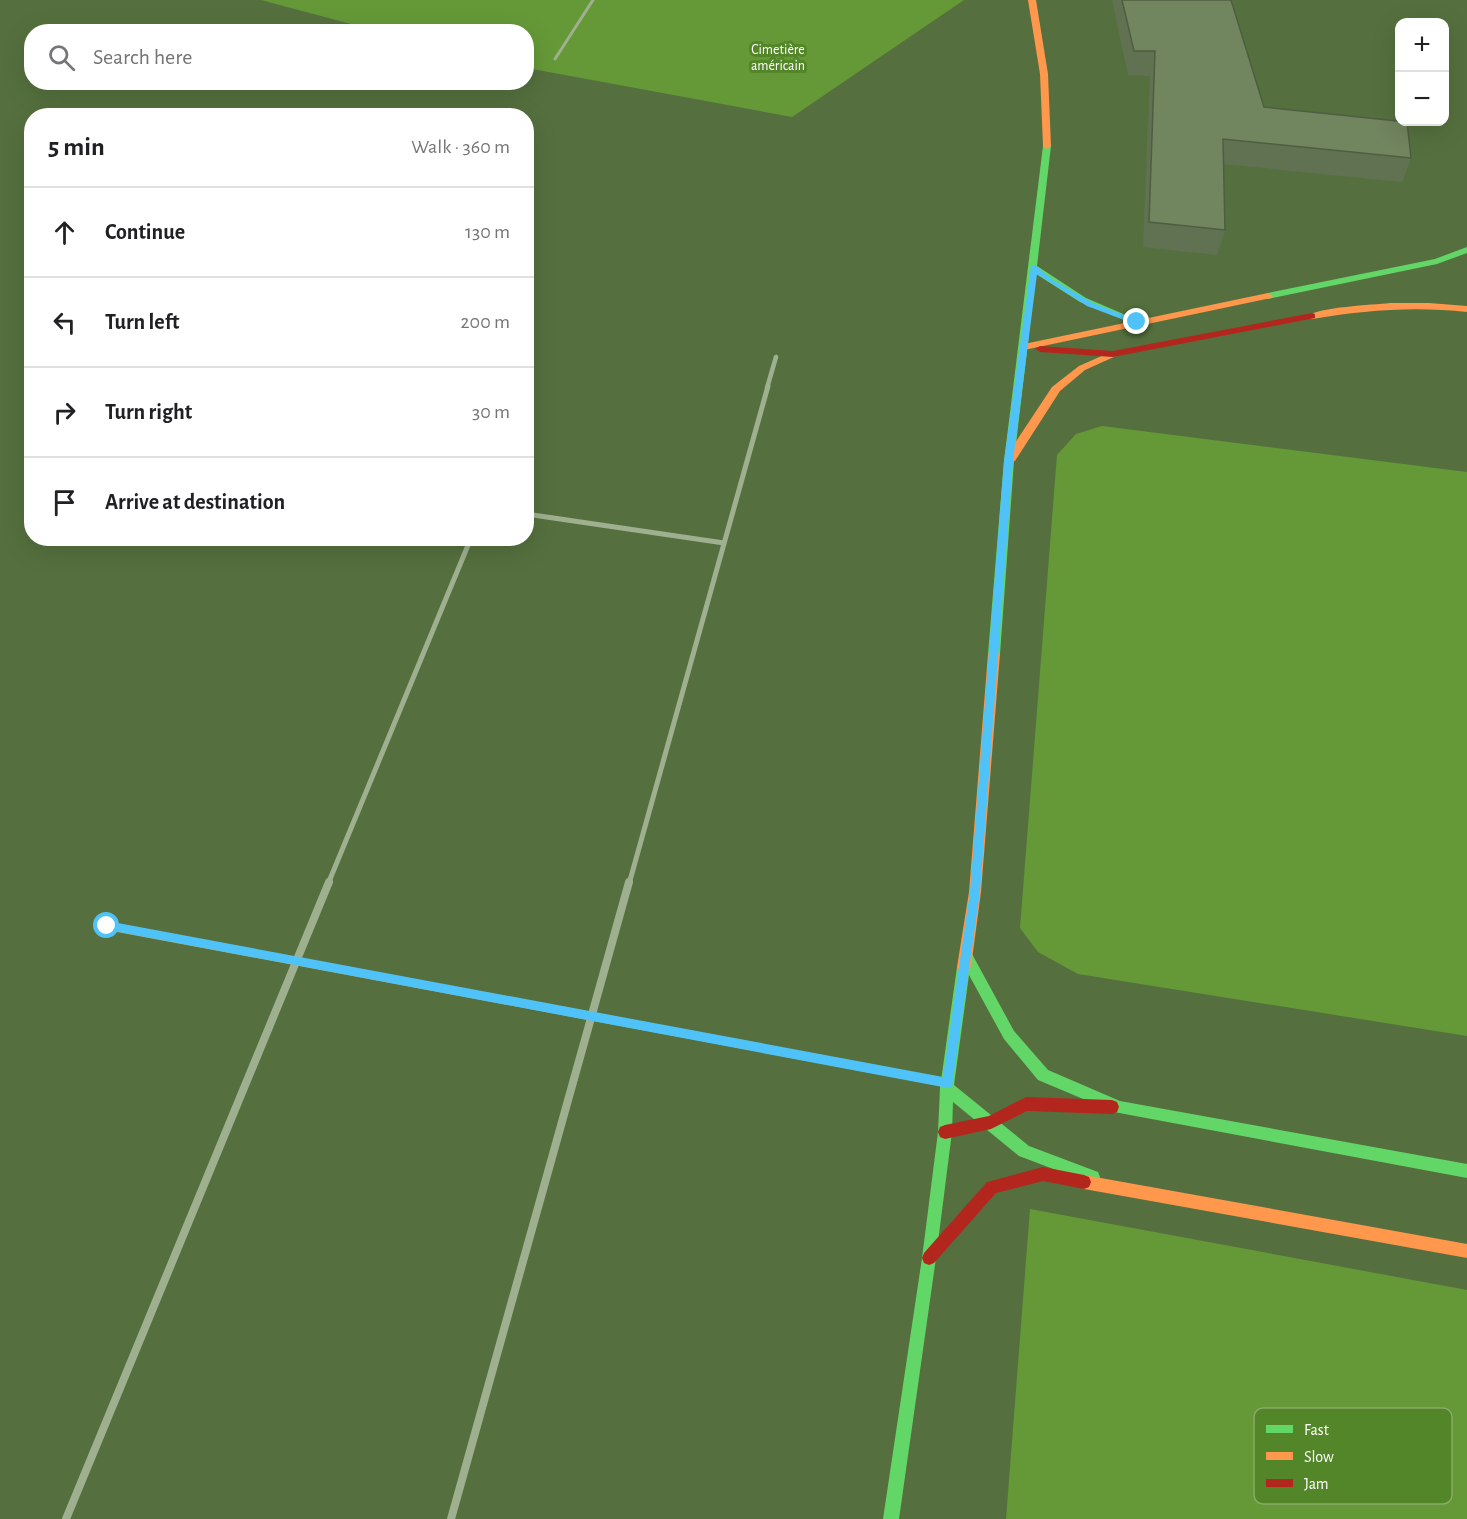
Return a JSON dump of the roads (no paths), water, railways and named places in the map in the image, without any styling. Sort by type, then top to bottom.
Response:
[{"type":"main road","points":[[891,1519],[929,1258],[945,1132],[948,1086],[975,892],[1009,461],[1048,156],[1044,74],[1032,0]]},
{"type":"main road","points":[[1024,347],[1407,267],[1467,250]]},
{"type":"main road","points":[[1034,268],[1050,281],[1090,304],[1137,322]]},
{"type":"main road","points":[[1024,347],[1113,354],[1345,310],[1439,305],[1467,309]]},
{"type":"main road","points":[[1009,461],[1056,389],[1082,368],[1113,354]]},
{"type":"main road","points":[[967,958],[1009,1035],[1043,1075],[1119,1107]]},
{"type":"main road","points":[[948,1086],[1024,1151],[1120,1188]]},
{"type":"main road","points":[[945,1132],[991,1122],[1026,1104],[1119,1107],[1467,1171]]},
{"type":"main road","points":[[929,1258],[992,1187],[1043,1174],[1467,1251]]},
{"type":"street","points":[[451,1519],[776,357]]},
{"type":"street","points":[[534,515],[724,543]]},
{"type":"street","points":[[66,1519],[468,546]]},
{"type":"street","points":[[107,926],[591,1016],[948,1086]]},
{"type":"lane","points":[[555,59],[593,0]]},
{"type":"park label","name":"Cimetière américain","points":[[778,58]]}]
